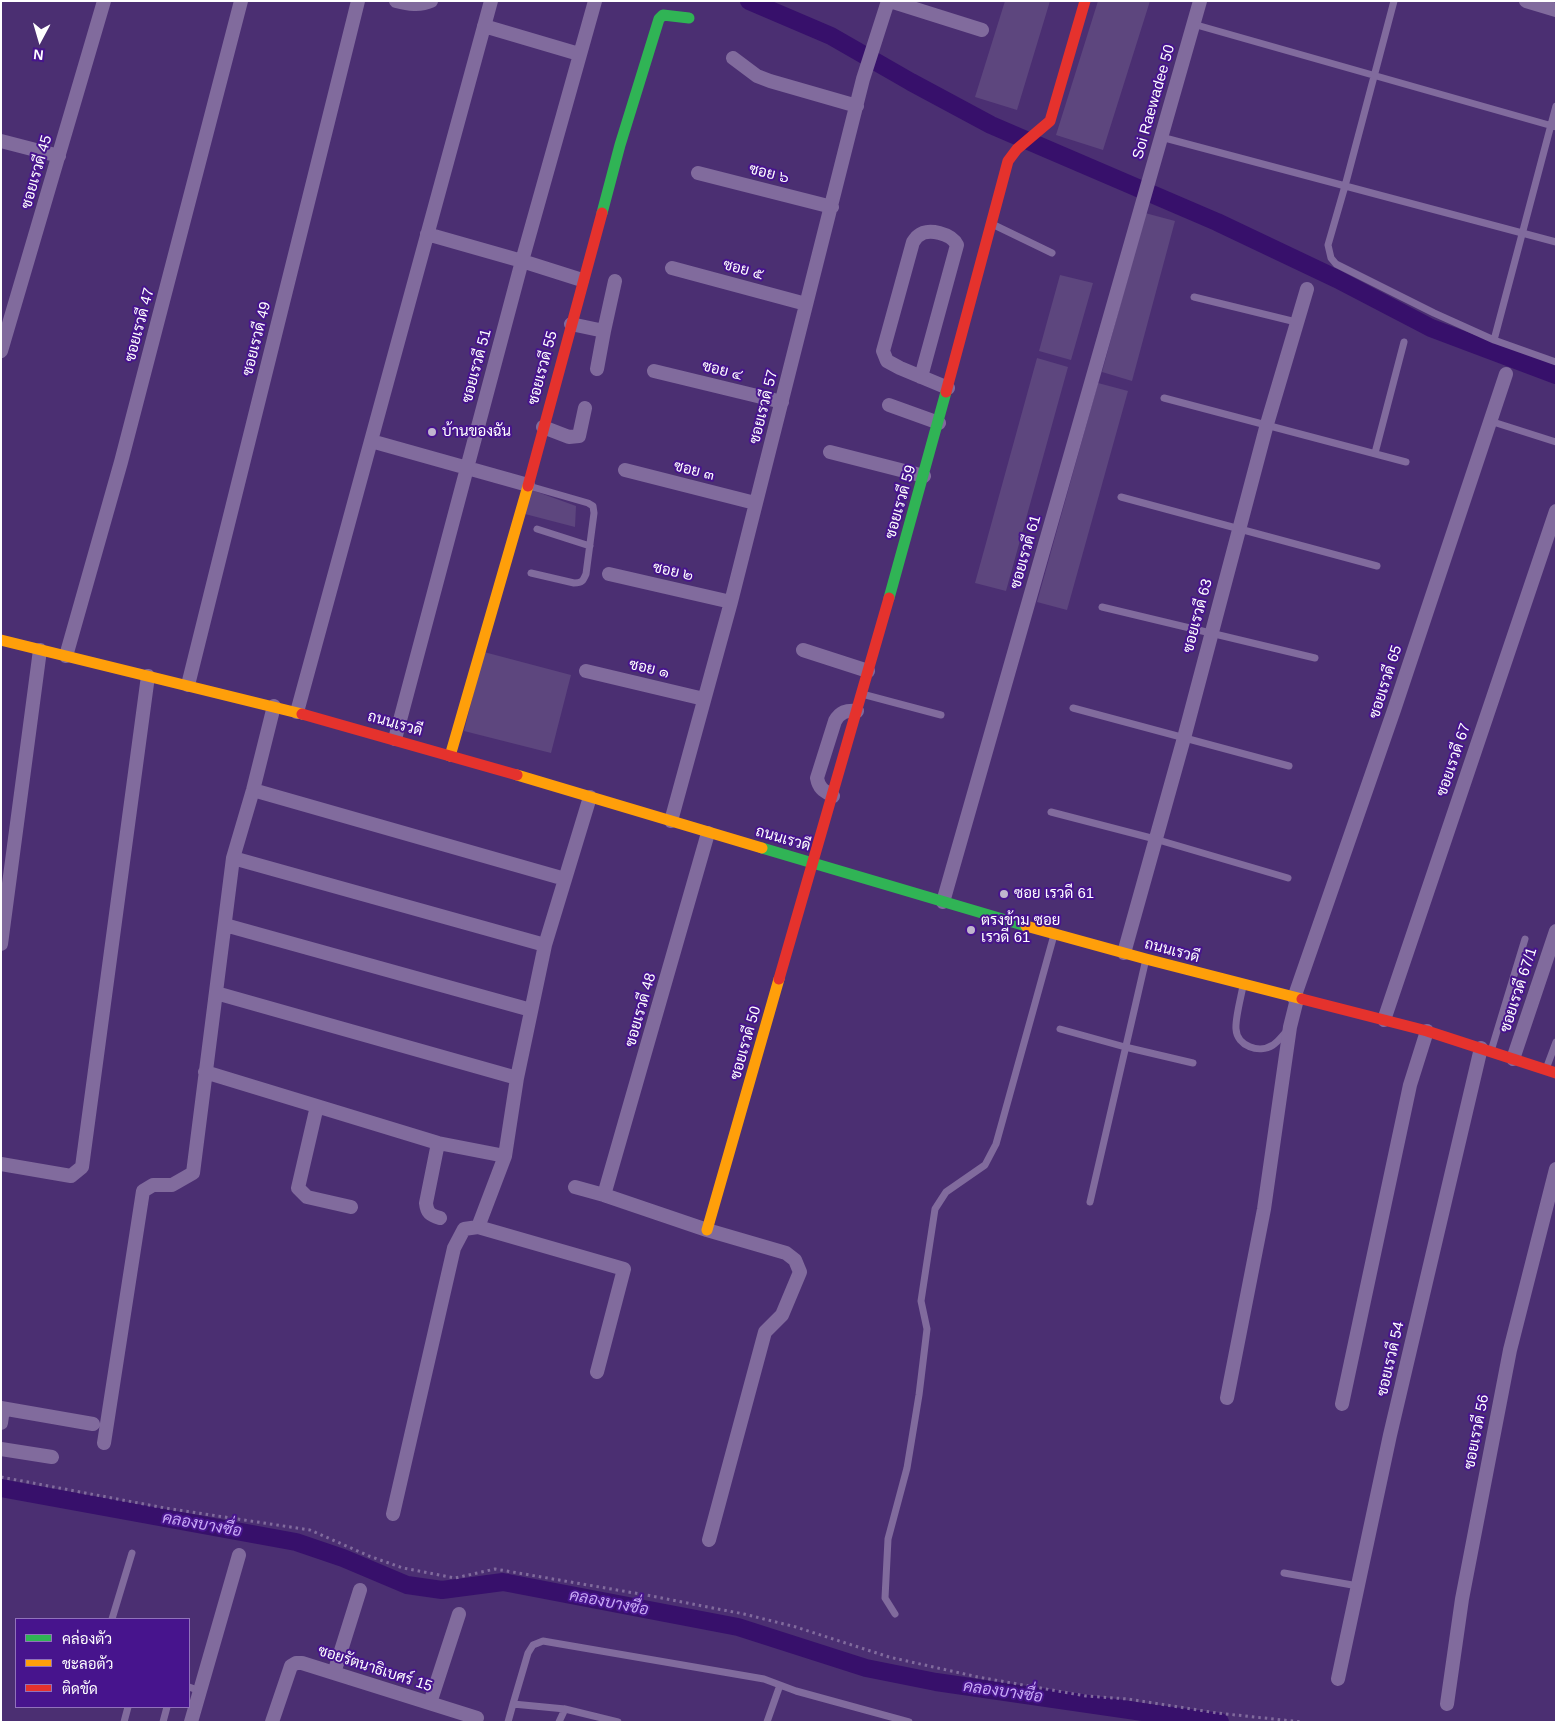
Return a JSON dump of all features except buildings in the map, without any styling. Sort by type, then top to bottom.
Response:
[{"type":"street","name":"ซอยเรวดี 45","points":[[1,351],[104,1]]},
{"type":"street","name":"ซอยเรวดี 47","points":[[66,656],[126,443],[242,1]]},
{"type":"street","name":"ซอยเรวดี 49","points":[[188,686],[358,1]]},
{"type":"street","points":[[396,1],[409,4],[424,4],[431,1]]},
{"type":"street","points":[[297,712],[491,1]]},
{"type":"street","name":"ซอยเรวดี 51","points":[[395,739],[522,260],[595,1]]},
{"type":"street","points":[[889,1],[982,30]]},
{"type":"street","name":"ซอยเรวดี 57","points":[[671,821],[731,602],[863,79],[889,1]]},
{"type":"street","name":"ซอยเรวดี 59","points":[[813,863],[924,476],[1008,162],[1016,149],[1050,121],[1085,1]]},
{"type":"street","name":"Soi Raewadee 50","points":[[1140,211],[1200,1]]},
{"type":"street","points":[[1526,1],[1556,10]]},
{"type":"street","name":"ซอยเรวดี 55","points":[[450,756],[528,485],[582,280],[659,19],[662,16],[668,15],[688,18]]},
{"type":"street","points":[[484,26],[579,54]]},
{"type":"street","points":[[734,58],[757,76],[857,106]]},
{"type":"street","points":[[1,141],[59,156]]},
{"type":"street","name":"ซอย ๖","points":[[698,173],[832,206]]},
{"type":"street","name":"ซอยเรวดี 61","points":[[942,902],[1140,211]]},
{"type":"street","points":[[921,377],[957,245],[948,236],[928,231],[918,235],[913,242],[882,351],[887,360],[900,368],[921,377],[948,388]]},
{"type":"street","points":[[427,234],[522,260],[582,280]]},
{"type":"street","name":"ซอย ๕","points":[[672,268],[806,304]]},
{"type":"street","points":[[597,369],[615,281]]},
{"type":"street","name":"ซอยเรวดี 63","points":[[1124,953],[1184,738],[1238,529],[1307,289]]},
{"type":"street","points":[[571,324],[604,331]]},
{"type":"street","name":"ซอย ๔","points":[[654,371],[782,402]]},
{"type":"street","name":"ซอยเรวดี 65","points":[[1227,1398],[1264,1209],[1290,1027],[1296,999],[1506,374]]},
{"type":"street","points":[[889,405],[938,423]]},
{"type":"street","points":[[543,427],[569,437],[578,436],[585,408]]},
{"type":"street","points":[[371,441],[528,485]]},
{"type":"street","points":[[830,452],[924,476]]},
{"type":"street","name":"ซอย ๓","points":[[625,470],[755,503]]},
{"type":"street","name":"ซอยเรวดี 67","points":[[1384,1020],[1556,511]]},
{"type":"street","name":"ซอย ๒","points":[[609,574],[731,602]]},
{"type":"street","name":"ถนนเรวดี","points":[[1,640],[274,706],[395,739],[942,902],[1146,960],[1426,1031],[1551,1071]]},
{"type":"street","points":[[1,944],[40,650]]},
{"type":"street","points":[[803,650],[868,671]]},
{"type":"street","name":"ซอย ๑","points":[[586,671],[704,699]]},
{"type":"street","points":[[1,1164],[71,1176],[82,1168],[148,676]]},
{"type":"street","points":[[104,1443],[143,1191],[153,1184],[172,1185],[193,1173],[204,1072],[233,858],[253,790],[274,706]]},
{"type":"street","points":[[833,796],[821,789],[817,778],[839,715],[850,711],[857,711]]},
{"type":"street","points":[[253,790],[564,879]]},
{"type":"street","points":[[478,1227],[504,1156],[517,1078],[545,945],[590,797]]},
{"type":"street","name":"ซอยเรวดี 48","points":[[604,1195],[708,833]]},
{"type":"street","points":[[233,858],[545,945]]},
{"type":"street","name":"ซอยเรวดี 50","points":[[707,1230],[813,863]]},
{"type":"street","points":[[225,925],[531,1010]]},
{"type":"street","name":"ซอยเรวดี 67/1","points":[[1513,1059],[1556,931]]},
{"type":"street","points":[[216,993],[517,1078]]},
{"type":"street","points":[[1342,1404],[1410,1085],[1426,1031]]},
{"type":"street","name":"ซอยเรวดี 54","points":[[1338,1679],[1390,1435],[1486,1050]]},
{"type":"street","points":[[204,1072],[438,1143],[504,1156]]},
{"type":"street","points":[[317,1106],[298,1188],[307,1197],[350,1207]]},
{"type":"street","points":[[438,1143],[426,1211],[440,1218]]},
{"type":"street","name":"ซอยเรวดี 56","points":[[1447,1704],[1462,1599],[1510,1350],[1556,1169]]},
{"type":"street","points":[[575,1187],[707,1230],[786,1253],[795,1260],[800,1272],[782,1315],[765,1332],[709,1540]]},
{"type":"street","points":[[393,1514],[454,1248],[464,1229],[478,1227],[624,1269],[597,1372]]},
{"type":"street","points":[[2,1413],[93,1424]]},
{"type":"street","points":[[1,1449],[52,1458]]},
{"type":"street","points":[[191,1722],[194,1689],[239,1555]]},
{"type":"street","points":[[334,1673],[360,1590]]},
{"type":"street","points":[[430,1703],[459,1614]]},
{"type":"street","name":"ซอยรัตนาธิเบศร์ 15","points":[[272,1722],[291,1666],[296,1663],[302,1663],[477,1718]]},
{"type":"lane","points":[[1394,1],[1328,245],[1331,258],[1336,264],[1494,340],[1556,362]]},
{"type":"lane","points":[[1193,24],[1553,127]]},
{"type":"lane","points":[[1494,340],[1522,233],[1553,127],[1556,106]]},
{"type":"lane","points":[[1161,137],[1556,242]]},
{"type":"lane","points":[[992,224],[1052,253]]},
{"type":"lane","points":[[1194,297],[1296,322]]},
{"type":"lane","points":[[1375,453],[1404,342]]},
{"type":"lane","points":[[1164,398],[1406,462]]},
{"type":"lane","points":[[1490,421],[1556,442]]},
{"type":"lane","points":[[528,485],[588,503],[593,506],[594,513],[584,580],[580,583],[574,583],[531,572]]},
{"type":"lane","points":[[1121,497],[1377,566]]},
{"type":"lane","points":[[537,529],[590,546]]},
{"type":"lane","points":[[1102,606],[1315,658]]},
{"type":"lane","points":[[862,694],[941,715]]},
{"type":"lane","points":[[1073,708],[1289,766]]},
{"type":"lane","points":[[1051,812],[1155,839],[1288,878]]},
{"type":"lane","points":[[895,1614],[885,1598],[888,1539],[906,1468],[919,1395],[927,1329],[921,1300],[935,1209],[946,1192],[985,1165],[996,1144],[1054,934]]},
{"type":"lane","points":[[1486,1050],[1525,939]]},
{"type":"lane","points":[[1090,1202],[1146,960]]},
{"type":"lane","points":[[1244,984],[1236,1029],[1238,1037],[1244,1044],[1254,1048],[1265,1049],[1273,1045],[1290,1027]]},
{"type":"lane","points":[[1060,1029],[1193,1063]]},
{"type":"lane","points":[[1551,1071],[1556,1042]]},
{"type":"lane","points":[[112,1618],[132,1553]]},
{"type":"lane","points":[[1284,1573],[1358,1586]]},
{"type":"lane","points":[[508,1722],[528,1652],[533,1645],[542,1641],[764,1679],[909,1722]]},
{"type":"lane","points":[[767,1722],[780,1685]]},
{"type":"lane","points":[[513,1704],[565,1709],[618,1722]]},
{"type":"lane","points":[[124,1722],[128,1708]]},
{"type":"lane","points":[[163,1722],[167,1708]]},
{"type":"lane","points":[[559,1722],[565,1709]]},
{"type":"path","points":[[1,1477],[165,1508],[310,1530],[369,1556],[404,1568],[455,1578],[495,1569],[744,1614],[796,1627],[889,1657],[978,1677],[1086,1696],[1128,1699],[1217,1713],[1302,1722]]},
{"type":"waterway","points":[[749,1],[831,36],[991,125],[1217,222],[1337,279],[1431,328],[1556,375]]},
{"type":"waterway","name":"คลองบางซื่อ","points":[[1,1488],[296,1542],[343,1558],[407,1585],[442,1590],[503,1582],[738,1627],[866,1668],[936,1682],[1220,1722]]},
{"type":"traffic: fast","points":[[602,213],[620,145],[659,19],[663,15],[689,18]]},
{"type":"traffic: fast","points":[[889,598],[946,392]]},
{"type":"traffic: fast","points":[[762,848],[1026,926]]},
{"type":"traffic: slow","points":[[450,756],[528,486]]},
{"type":"traffic: slow","points":[[1,640],[302,714]]},
{"type":"traffic: slow","points":[[517,775],[762,848]]},
{"type":"traffic: slow","points":[[1026,926],[1302,999]]},
{"type":"traffic: slow","points":[[707,1230],[779,979]]},
{"type":"traffic: jam","points":[[946,392],[1008,161],[1017,149],[1050,121],[1085,1]]},
{"type":"traffic: jam","points":[[528,486],[602,213]]},
{"type":"traffic: jam","points":[[779,979],[889,598]]},
{"type":"traffic: jam","points":[[302,714],[517,775]]},
{"type":"traffic: jam","points":[[1302,999],[1427,1031],[1556,1073]]},
{"type":"place","name":"บ้านของฉัน","points":[[432,432]]},
{"type":"place","name":"ซอย เรวดี 61","points":[[1004,894]]},
{"type":"place","name":"ตรงข้าม ซอย เรวดี 61","points":[[971,930]]}]
